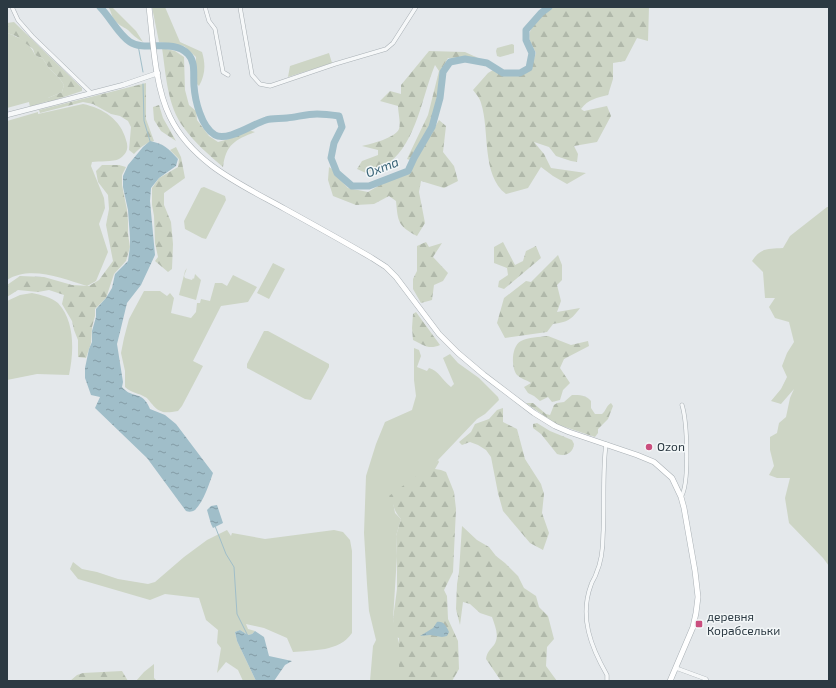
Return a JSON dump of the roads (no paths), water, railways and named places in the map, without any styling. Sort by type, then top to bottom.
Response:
[{"type":"main road","points":[[149,7],[158,74],[163,98],[170,116],[179,132],[201,157],[233,180],[372,258],[386,268],[396,277],[439,334],[458,353],[534,413],[555,426],[569,432],[654,462],[672,478],[681,497],[695,571],[698,597],[693,627],[670,681]]},
{"type":"street","points":[[12,7],[18,20],[32,36],[91,93]]},
{"type":"street","points":[[205,7],[209,21],[215,29],[223,72],[228,75]]},
{"type":"street","points":[[240,7],[252,75],[256,82],[270,86],[290,78],[386,49],[392,43],[416,7]]},
{"type":"street","points":[[7,115],[158,74]]},
{"type":"street","points":[[681,497],[687,463],[682,405]]},
{"type":"street","points":[[606,444],[604,458],[603,497],[604,537],[599,565],[596,575],[591,583],[586,608],[590,641],[606,675],[607,681]]},
{"type":"street","points":[[676,668],[706,679],[707,681]]},
{"type":"water","points":[[150,141],[166,147],[178,159],[176,166],[159,178],[151,188],[150,201],[155,255],[141,285],[127,303],[117,344],[123,382],[122,387],[126,391],[144,399],[150,409],[165,415],[176,424],[213,473],[201,502],[195,510],[190,512],[186,511],[147,458],[95,408],[100,397],[91,395],[85,378],[85,368],[92,342],[92,331],[96,317],[96,309],[106,298],[112,288],[115,274],[128,261],[130,238],[128,210],[123,187],[123,176],[128,165]]},
{"type":"water","points":[[217,505],[223,523],[213,528],[207,510],[211,506]]},
{"type":"water","points":[[437,622],[441,622],[446,626],[449,632],[447,636],[420,636],[433,628]]},
{"type":"water","points":[[240,630],[248,635],[255,631],[264,637],[269,656],[292,661],[285,665],[274,681],[256,681],[237,641],[235,632]]},
{"type":"waterway","name":"Охта","points":[[100,7],[122,35],[130,42],[143,46],[175,47],[182,49],[191,57],[194,69],[194,86],[197,106],[202,120],[215,135],[220,137],[226,136],[240,132],[271,119],[313,114],[339,116],[342,127],[334,143],[331,158],[337,173],[352,186],[369,186],[408,171],[432,127],[440,98],[443,72],[450,62],[465,59],[487,63],[503,73],[520,73],[529,68],[532,53],[526,40],[526,30],[541,13],[549,7]]},
{"type":"waterway","points":[[138,45],[143,72]]},
{"type":"waterway","points":[[143,84],[144,121],[150,141]]},
{"type":"waterway","points":[[215,526],[226,554],[234,567],[237,614],[248,636]]},
{"type":"place","name":"Ozon","points":[[649,447]]},
{"type":"place","name":"деревня Корабсельки","points":[[699,624]]}]
